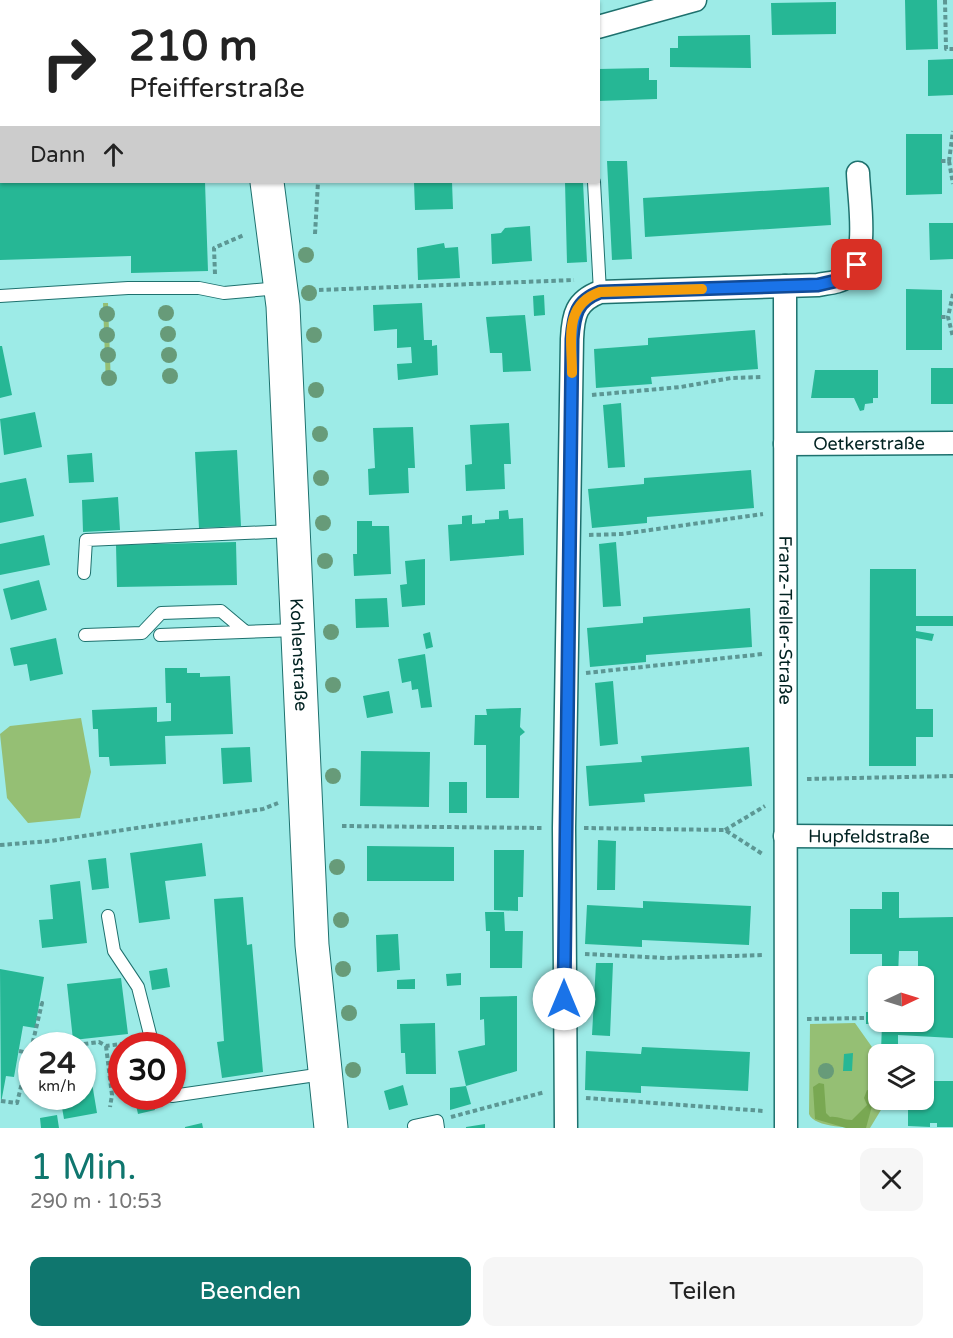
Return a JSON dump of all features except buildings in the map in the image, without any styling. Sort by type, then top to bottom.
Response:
[{"type":"main road","name":"Kohlenstraße","points":[[267,183],[281,288],[312,945],[331,1128]]},
{"type":"street","points":[[600,26],[694,0]]},
{"type":"street","points":[[566,1128],[564,828],[572,339],[577,307],[594,295],[818,285],[844,279],[857,265],[861,243],[858,173]]},
{"type":"street","name":"Franz-Treller-Straße","points":[[784,286],[786,1120]]},
{"type":"street","name":"Oetkerstraße","points":[[785,444],[953,443]]},
{"type":"street","name":"Hupfeldstraße","points":[[785,836],[953,837]]},
{"type":"lane","points":[[594,183],[594,295]]},
{"type":"lane","points":[[0,296],[128,288],[199,288],[224,293],[281,288]]},
{"type":"lane","points":[[84,573],[86,540],[293,531]]},
{"type":"lane","points":[[85,635],[142,633],[161,613],[221,611],[246,632]]},
{"type":"lane","points":[[160,635],[297,630]]},
{"type":"lane","points":[[108,916],[114,951],[138,987],[149,1032]]},
{"type":"lane","points":[[186,1094],[324,1073]]},
{"type":"lane","points":[[412,1127],[438,1124]]},
{"type":"path","points":[[945,0],[946,49],[953,49]]},
{"type":"path","points":[[937,20],[945,19]]},
{"type":"path","points":[[953,131],[949,161],[953,184]]},
{"type":"path","points":[[941,161],[949,161]]},
{"type":"path","points":[[315,234],[318,183]]},
{"type":"path","points":[[215,291],[214,248],[244,235]]},
{"type":"path","points":[[319,290],[575,280],[594,295]]},
{"type":"path","points":[[953,294],[948,318],[953,337]]},
{"type":"path","points":[[941,317],[948,318]]},
{"type":"path","points":[[571,397],[681,387],[730,378],[785,376]]},
{"type":"path","points":[[569,536],[622,534],[727,517],[785,512]]},
{"type":"path","points":[[567,674],[785,651]]},
{"type":"path","points":[[724,830],[785,786],[953,776]]},
{"type":"path","points":[[0,845],[50,841],[263,809],[278,803]]},
{"type":"path","points":[[342,826],[724,830],[785,868]]},
{"type":"path","points":[[564,952],[666,958],[785,955]]},
{"type":"path","points":[[35,1032],[42,1003],[39,1003]]},
{"type":"path","points":[[786,1020],[866,1018]]},
{"type":"path","points":[[96,1042],[106,1046],[108,1062]]},
{"type":"path","points":[[438,1124],[535,1093],[786,1120]]},
{"type":"path","points":[[1,1101],[17,1103],[18,1099]]},
{"type":"green space","points":[[103,303],[108,303],[111,385],[106,385]]},
{"type":"green space","points":[[81,718],[91,772],[80,818],[28,823],[7,798],[0,734],[10,726]]},
{"type":"green space","points":[[855,1023],[870,1044],[868,1044],[868,1110],[881,1110],[870,1128],[826,1125],[812,1119],[809,1114],[810,1024]]},
{"type":"green space","points":[[819,1083],[824,1084],[826,1113],[830,1117],[852,1120],[867,1105],[864,1098],[868,1090],[868,1110],[871,1110],[866,1128],[846,1128],[815,1119],[813,1087]]},
{"type":"slow traffic","points":[[572,373],[573,319],[577,307],[587,297],[600,292],[702,289]]},
{"type":"route","points":[[564,999],[564,828],[572,339],[573,319],[577,307],[587,297],[600,292],[818,285],[844,279],[857,265]]}]
